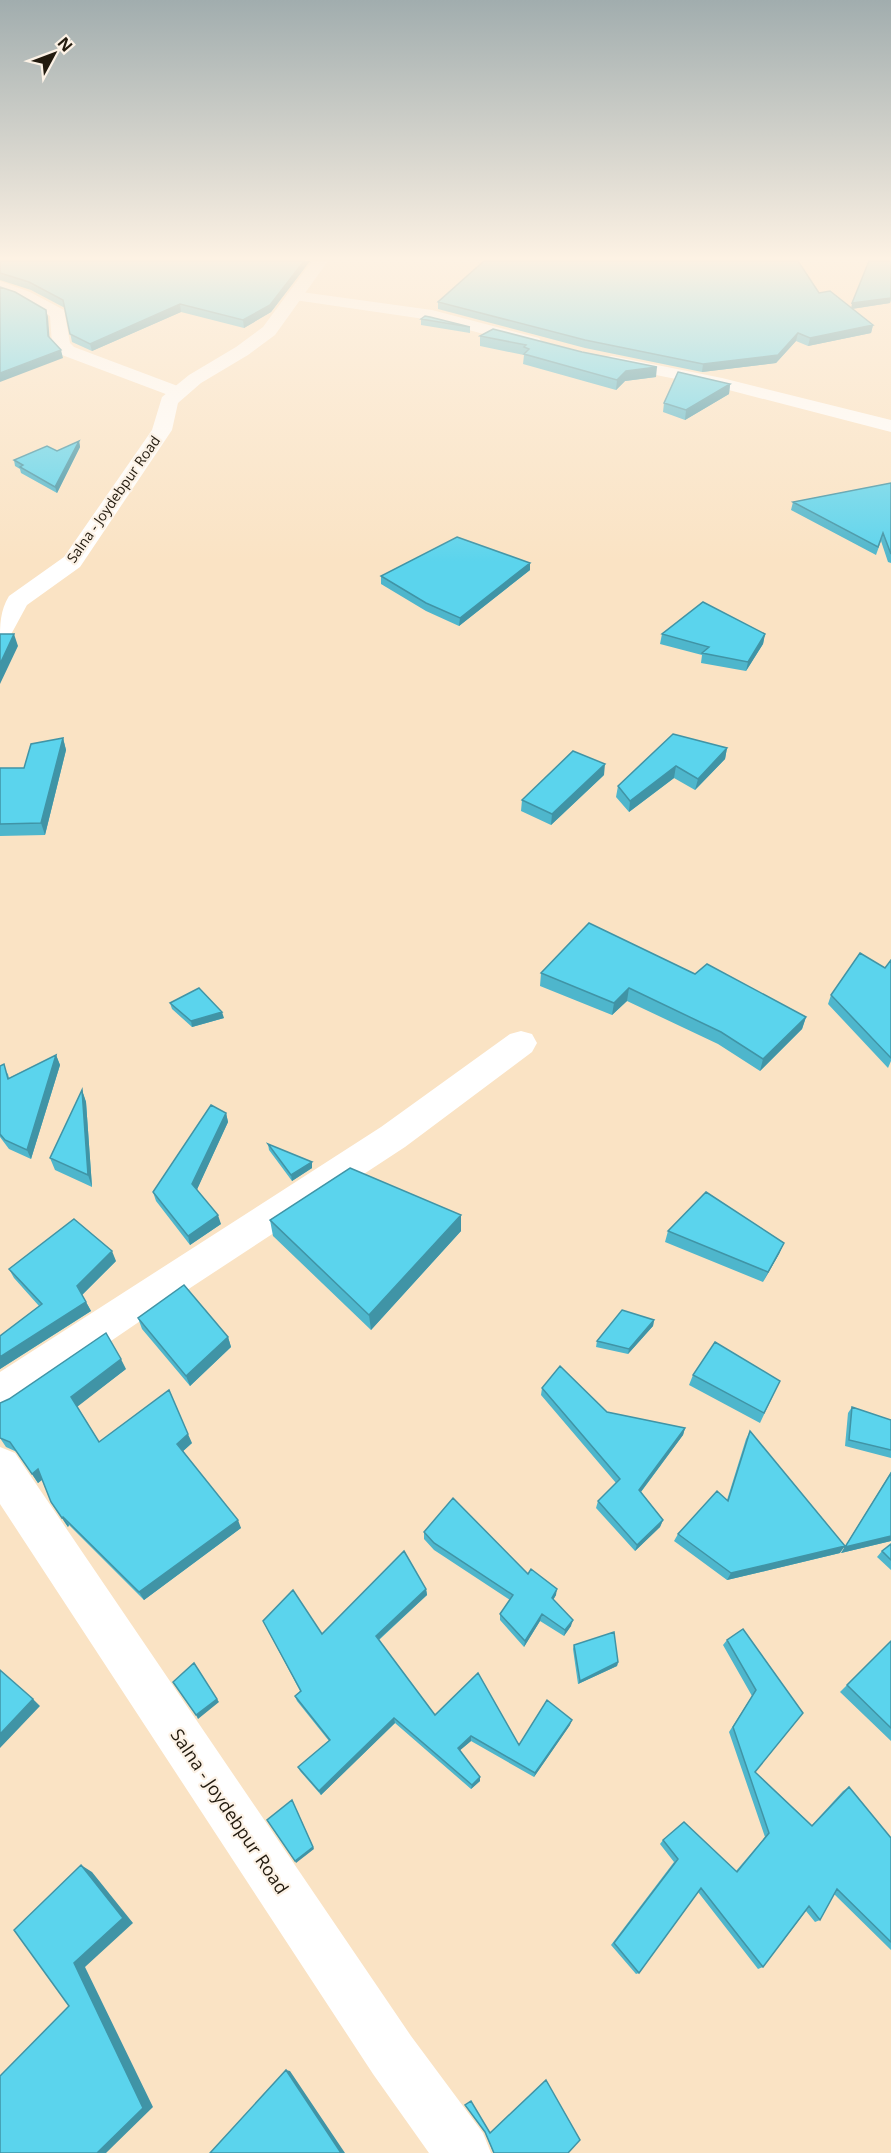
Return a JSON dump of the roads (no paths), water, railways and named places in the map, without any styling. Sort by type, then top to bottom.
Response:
[{"type":"street","points":[[96,361],[177,392],[223,361]]},
{"type":"street","points":[[616,361],[818,405],[891,426]]},
{"type":"street","name":"Salna - Joydebpur Road","points":[[0,635],[17,601],[72,562],[162,430],[169,401],[177,392]]},
{"type":"street","points":[[0,1394],[393,1137],[521,1043]]},
{"type":"street","name":"Salna - Joydebpur Road","points":[[0,1467],[385,2045],[463,2153]]}]
